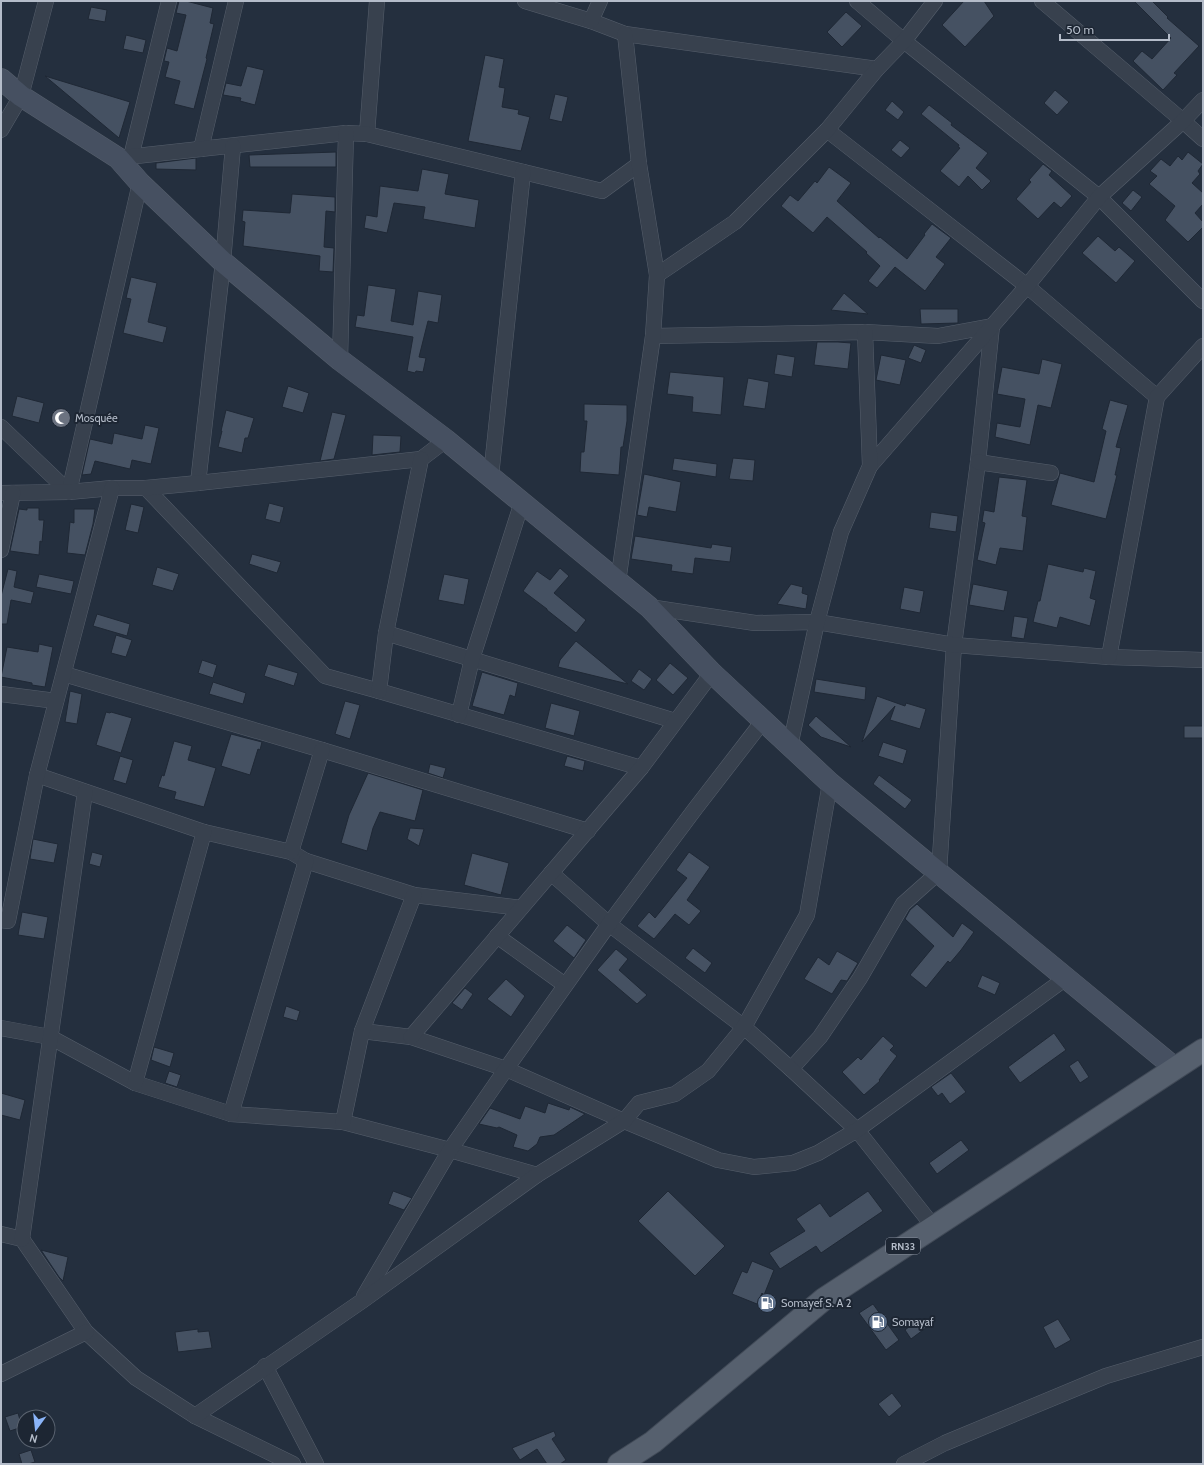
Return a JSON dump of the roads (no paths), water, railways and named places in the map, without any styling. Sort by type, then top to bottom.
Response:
[{"type":"main road","name":"RN33","points":[[619,1464],[653,1442],[824,1299],[1203,1050]]},
{"type":"street","points":[[1,130],[21,96],[46,1]]},
{"type":"street","points":[[125,157],[169,1]]},
{"type":"street","points":[[201,149],[236,1]]},
{"type":"street","points":[[367,134],[377,1]]},
{"type":"street","points":[[525,1],[591,21],[625,34],[877,69]]},
{"type":"street","points":[[591,21],[600,1]]},
{"type":"street","points":[[857,1],[904,41],[1099,198],[1203,301]]},
{"type":"street","points":[[657,275],[735,222],[827,130],[877,69],[904,41],[935,1]]},
{"type":"street","points":[[1042,1],[1203,139]]},
{"type":"street","points":[[618,582],[654,336],[657,275],[639,164],[625,34]]},
{"type":"street","points":[[1,79],[21,96],[125,157],[140,183],[223,262],[340,360],[446,440],[649,607],[712,673],[830,783],[1175,1068]]},
{"type":"street","points":[[790,746],[818,622],[841,532],[870,466],[1027,286],[1099,198],[1183,121],[1203,100]]},
{"type":"street","points":[[827,130],[1027,286],[1157,397]]},
{"type":"street","points":[[125,157],[346,133],[367,134],[602,191],[639,164]]},
{"type":"street","points":[[340,360],[346,133]]},
{"type":"street","points":[[198,483],[223,262],[233,146]]},
{"type":"street","points":[[491,476],[523,172]]},
{"type":"street","points":[[69,492],[140,183]]},
{"type":"street","points":[[654,336],[865,332],[938,336],[992,326]]},
{"type":"street","points":[[792,1069],[820,1036],[860,978],[903,904],[939,872],[954,645],[978,462],[992,326]]},
{"type":"street","points":[[865,332],[870,466]]},
{"type":"street","points":[[1109,657],[1157,397],[1203,346]]},
{"type":"street","points":[[1,427],[69,492]]},
{"type":"street","points":[[1,550],[7,493],[69,492],[112,488],[146,488],[421,459],[446,440]]},
{"type":"street","points":[[380,691],[386,633],[421,459]]},
{"type":"street","points":[[978,462],[1052,473]]},
{"type":"street","points":[[1,920],[8,921],[37,775],[112,488]]},
{"type":"street","points":[[146,488],[325,676],[641,768]]},
{"type":"street","points":[[459,715],[472,659],[522,502]]},
{"type":"street","points":[[649,607],[755,623],[818,622],[954,645],[1109,657],[1203,660]]},
{"type":"street","points":[[386,633],[675,721]]},
{"type":"street","points":[[411,1037],[641,768],[712,673]]},
{"type":"street","points":[[64,674],[588,830]]},
{"type":"street","points":[[1,694],[56,701]]},
{"type":"street","points":[[362,1301],[450,1150],[506,1069],[609,924],[763,721]]},
{"type":"street","points":[[291,852],[322,750]]},
{"type":"street","points":[[37,775],[204,832],[291,852],[306,861],[414,895],[521,908]]},
{"type":"street","points":[[195,1416],[265,1366],[362,1301],[537,1176],[624,1121],[639,1103],[675,1094],[708,1071],[744,1027],[807,915],[830,783]]},
{"type":"street","points":[[22,1239],[85,792]]},
{"type":"street","points":[[135,1083],[204,832]]},
{"type":"street","points":[[231,1114],[306,861]]},
{"type":"street","points":[[551,873],[609,924],[744,1027],[792,1069],[857,1130],[933,1226]]},
{"type":"street","points":[[343,1122],[362,1031],[414,895]]},
{"type":"street","points":[[497,936],[565,985]]},
{"type":"street","points":[[362,1031],[411,1037],[506,1069],[624,1121],[718,1160],[754,1167],[793,1163],[818,1153],[857,1130],[1066,978]]},
{"type":"street","points":[[1,1028],[50,1036],[135,1083],[231,1114],[343,1122],[450,1150],[537,1176]]},
{"type":"street","points":[[1,1234],[22,1239],[86,1332],[136,1378],[195,1416],[293,1464]]},
{"type":"street","points":[[1,1374],[86,1332]]},
{"type":"street","points":[[904,1464],[945,1443],[1106,1376],[1203,1347]]},
{"type":"street","points":[[265,1366],[316,1464]]},
{"type":"place","name":"Mosquée","points":[[61,418]]},
{"type":"place","name":"Somayef S. A 2","points":[[767,1303]]},
{"type":"place","name":"Somayaf","points":[[878,1322]]}]
